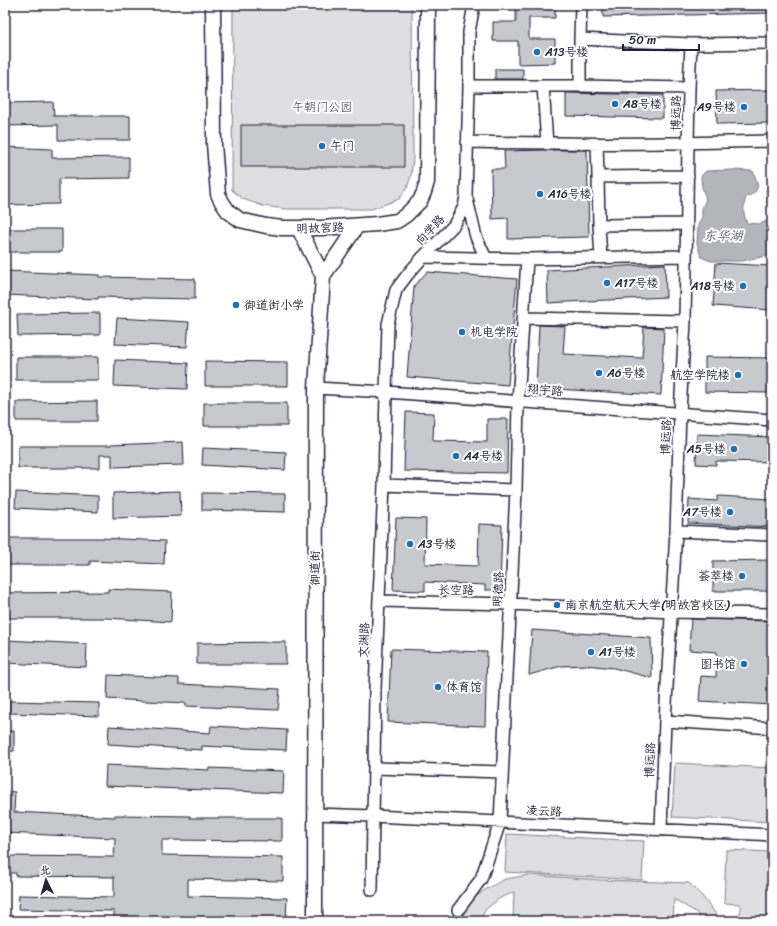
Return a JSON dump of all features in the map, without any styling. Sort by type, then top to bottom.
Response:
[{"type":"main road","name":"明故宫路","points":[[213,5],[214,144],[218,194],[228,211],[240,220],[266,226],[299,229],[357,226],[397,221],[406,215],[420,201],[424,192],[427,167],[428,5]]},
{"type":"main road","points":[[299,229],[323,276],[357,226]]},
{"type":"main road","name":"御道街","points":[[315,921],[316,388],[323,276]]},
{"type":"lane","name":"向学路","points":[[386,392],[388,324],[396,290],[423,257],[454,225],[464,207],[466,196],[469,86],[468,32],[474,5]]},
{"type":"lane","points":[[580,86],[581,5]]},
{"type":"lane","points":[[580,39],[691,44],[772,43]]},
{"type":"lane","name":"博远路","points":[[661,830],[685,321],[691,44]]},
{"type":"lane","points":[[469,86],[689,88]]},
{"type":"lane","points":[[543,86],[547,144]]},
{"type":"lane","points":[[467,142],[597,144],[772,141]]},
{"type":"lane","points":[[597,144],[600,258]]},
{"type":"lane","points":[[598,177],[688,176]]},
{"type":"lane","points":[[466,196],[476,237],[486,258]]},
{"type":"lane","points":[[599,225],[686,224]]},
{"type":"lane","points":[[423,257],[527,259],[686,256]]},
{"type":"lane","name":"明德路","points":[[458,910],[481,879],[500,822],[516,490],[518,402],[527,259]]},
{"type":"lane","points":[[523,318],[685,321]]},
{"type":"lane","name":"翔宇路","points":[[316,388],[772,420]]},
{"type":"lane","name":"文渊路","points":[[372,890],[375,689],[384,484],[386,392]]},
{"type":"lane","points":[[384,484],[516,490]]},
{"type":"lane","points":[[676,531],[772,535]]},
{"type":"lane","name":"长空路","points":[[379,602],[510,604],[672,612],[772,614]]},
{"type":"lane","points":[[665,721],[772,728]]},
{"type":"lane","points":[[374,768],[502,772]]},
{"type":"lane","name":"凌云路","points":[[315,814],[772,835]]},
{"type":"green space","name":"午朝门公园","points":[[233,5],[412,5],[413,158],[411,176],[407,188],[399,199],[372,209],[287,209],[263,206],[243,199],[232,190]]},
{"type":"green space","points":[[675,763],[772,768],[772,822],[672,817]]},
{"type":"green space","points":[[507,834],[644,841],[642,880],[505,872]]},
{"type":"green space","points":[[726,850],[772,852],[772,921],[740,921],[740,904],[724,903]]},
{"type":"green space","points":[[529,875],[601,880],[689,883],[702,896],[721,921],[701,921],[697,913],[674,899],[673,921],[513,921],[514,892],[500,898],[486,909],[479,921],[460,921],[468,902],[485,890],[505,879]]},
{"type":"water","name":"东华湖","points":[[706,171],[753,171],[757,183],[757,190],[746,197],[745,201],[744,213],[747,223],[759,224],[767,221],[769,211],[766,190],[772,187],[772,255],[742,261],[711,261],[701,257],[697,243],[698,225],[702,217],[702,208],[706,199],[702,187],[701,176]]},
{"type":"building","name":"A13号楼","points":[[516,5],[555,5],[555,18],[529,18],[529,39],[555,39],[555,63],[518,64],[518,41],[493,41],[493,22],[516,22]]},
{"type":"building","points":[[603,5],[772,5],[772,13],[603,17]]},
{"type":"building","points":[[495,69],[523,69],[523,79],[495,79]]},
{"type":"building","name":"A9号楼","points":[[772,90],[772,123],[717,124],[716,91]]},
{"type":"building","name":"A8号楼","points":[[566,93],[663,95],[663,118],[566,116]]},
{"type":"building","points":[[53,102],[54,116],[130,116],[130,140],[58,140],[58,125],[5,126],[5,103]]},
{"type":"building","name":"午门","points":[[241,125],[404,125],[404,167],[241,167]]},
{"type":"building","points":[[5,147],[52,149],[52,158],[129,157],[129,178],[59,179],[59,204],[5,205]]},
{"type":"building","name":"A16号楼","points":[[587,150],[589,237],[508,239],[508,218],[492,219],[491,169],[505,169],[504,151]]},
{"type":"building","points":[[5,229],[62,229],[62,252],[5,252]]},
{"type":"building","name":"A18号楼","points":[[716,263],[772,266],[772,310],[713,306]]},
{"type":"building","name":"A17号楼","points":[[665,264],[666,297],[548,303],[547,270]]},
{"type":"building","points":[[5,271],[99,275],[99,277],[195,279],[195,299],[98,297],[98,299],[5,295]]},
{"type":"building","name":"机电学院","points":[[427,272],[517,279],[508,385],[407,377],[414,286]]},
{"type":"building","points":[[100,313],[100,335],[18,336],[17,314]]},
{"type":"building","points":[[117,318],[189,322],[187,347],[115,344]]},
{"type":"building","name":"A6号楼","points":[[539,325],[565,326],[563,354],[642,358],[644,327],[664,328],[661,395],[536,388]]},
{"type":"building","points":[[16,357],[98,357],[98,380],[16,380]]},
{"type":"building","name":"航空学院楼","points":[[705,357],[772,358],[772,393],[705,392]]},
{"type":"building","points":[[115,360],[188,363],[187,389],[114,386]]},
{"type":"building","points":[[205,361],[288,362],[288,386],[205,386]]},
{"type":"building","points":[[97,401],[97,421],[16,421],[16,402]]},
{"type":"building","points":[[204,403],[287,403],[287,426],[204,426]]},
{"type":"building","name":"A4号楼","points":[[406,412],[434,413],[433,441],[487,442],[487,419],[508,419],[507,473],[404,471]]},
{"type":"building","name":"A5号楼","points":[[697,434],[772,437],[772,462],[716,461],[716,465],[696,464]]},
{"type":"building","points":[[183,442],[184,465],[112,467],[112,455],[100,455],[100,468],[18,468],[18,446],[111,446],[110,445]]},
{"type":"building","points":[[203,448],[286,452],[285,470],[202,465]]},
{"type":"building","points":[[180,491],[181,516],[113,518],[113,493]]},
{"type":"building","points":[[16,492],[98,496],[98,512],[15,508]]},
{"type":"building","points":[[202,493],[285,494],[285,512],[202,510]]},
{"type":"building","name":"A7号楼","points":[[718,496],[772,499],[772,527],[688,523],[689,499],[717,501]]},
{"type":"building","name":"A3号楼","points":[[396,518],[426,519],[425,564],[478,566],[479,524],[502,525],[500,590],[485,590],[485,585],[425,582],[425,591],[393,590]]},
{"type":"building","points":[[5,538],[100,538],[165,541],[164,564],[90,561],[90,565],[5,565]]},
{"type":"building","name":"荟萃楼","points":[[772,560],[772,591],[713,591],[713,561]]},
{"type":"building","points":[[108,589],[172,592],[171,622],[107,618],[5,618],[5,593],[108,592]]},
{"type":"building","name":"图书馆","points":[[691,619],[772,621],[772,705],[699,701],[701,676],[716,677],[717,652],[689,650]]},
{"type":"building","name":"A1号楼","points":[[532,630],[651,638],[652,678],[614,668],[586,665],[561,666],[529,675]]},
{"type":"building","points":[[5,640],[87,644],[86,667],[5,663]]},
{"type":"building","points":[[286,642],[286,664],[197,664],[197,643]]},
{"type":"building","name":"体育馆","points":[[391,649],[487,652],[485,726],[388,722]]},
{"type":"building","points":[[108,675],[179,678],[179,684],[280,689],[278,710],[186,706],[186,703],[107,699]]},
{"type":"building","points":[[9,701],[99,703],[99,716],[9,713]]},
{"type":"building","points":[[109,726],[210,733],[211,726],[287,730],[286,750],[202,746],[202,750],[108,744]]},
{"type":"building","points":[[5,731],[14,731],[14,751],[5,751]]},
{"type":"building","points":[[106,765],[209,770],[209,768],[284,771],[283,793],[105,786]]},
{"type":"building","points":[[5,791],[15,792],[14,812],[115,817],[115,815],[190,816],[190,818],[282,818],[282,841],[162,840],[162,855],[283,857],[283,881],[188,879],[188,896],[287,898],[286,921],[114,921],[114,911],[18,909],[19,895],[114,897],[114,877],[16,876],[16,873],[5,873],[5,856],[114,857],[115,838],[5,833]]},
{"type":"place","name":"A13号楼","points":[[537,52]]},
{"type":"place","name":"A8号楼","points":[[615,104]]},
{"type":"place","name":"A9号楼","points":[[744,107]]},
{"type":"place","name":"午门","points":[[322,146]]},
{"type":"place","name":"A16号楼","points":[[540,194]]},
{"type":"place","name":"A17号楼","points":[[607,283]]},
{"type":"place","name":"A18号楼","points":[[743,286]]},
{"type":"place","name":"御道街小学","points":[[236,305]]},
{"type":"place","name":"机电学院","points":[[462,332]]},
{"type":"place","name":"A6号楼","points":[[599,373]]},
{"type":"place","name":"航空学院楼","points":[[738,375]]},
{"type":"place","name":"A5号楼","points":[[734,449]]},
{"type":"place","name":"A4号楼","points":[[456,456]]},
{"type":"place","name":"A7号楼","points":[[730,512]]},
{"type":"place","name":"A3号楼","points":[[410,544]]},
{"type":"place","name":"荟萃楼","points":[[742,576]]},
{"type":"place","name":"南京航空航天大学(明故宫校区)","points":[[557,605]]},
{"type":"place","name":"A1号楼","points":[[591,652]]},
{"type":"place","name":"图书馆","points":[[744,664]]},
{"type":"place","name":"体育馆","points":[[438,687]]}]
